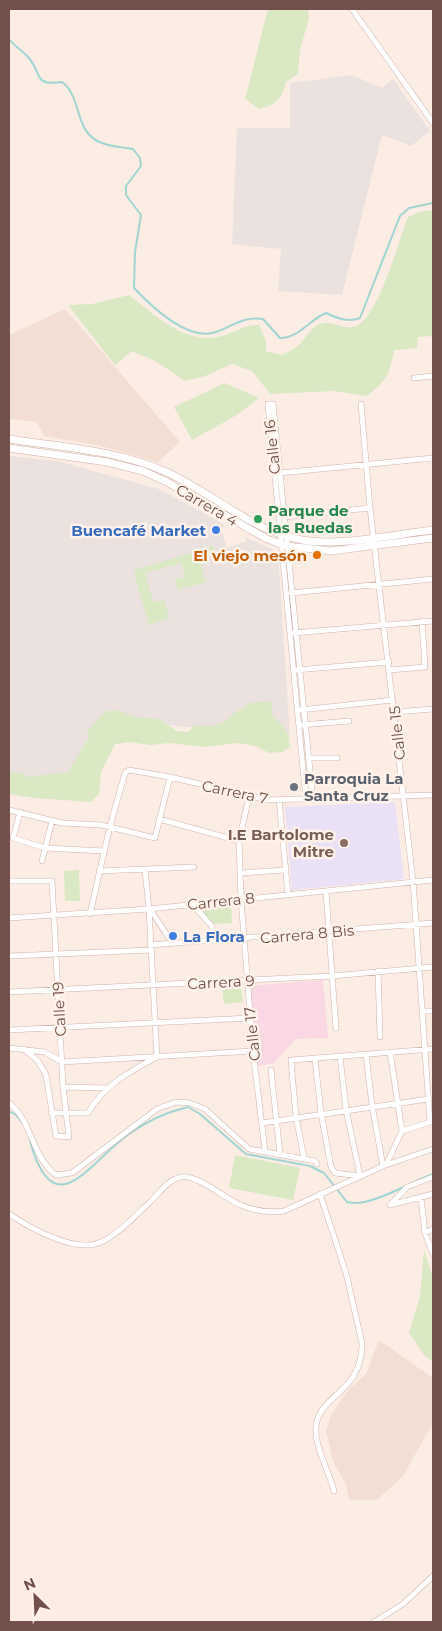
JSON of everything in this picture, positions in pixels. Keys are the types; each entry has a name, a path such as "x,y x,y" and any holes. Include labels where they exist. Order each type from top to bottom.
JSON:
{"main road":[{"name":"Carrera 4","path":"9,439 109,455 153,466 179,478 245,523 283,536 328,542 433,530"},
{"name":"Carrera 4","path":"9,448 107,462 143,471 245,523 284,546 320,551 433,538"}],"street":[{"path":"352,9 433,123"},
{"path":"414,378 433,376"},
{"name":"Calle 16","path":"283,536 284,517 273,404 268,404 300,710 306,800"},
{"name":"Calle 15","path":"361,404 370,508 376,546 413,881 432,1122"},
{"path":"280,473 433,458"},
{"path":"284,517 370,508"},
{"name":"Calle 16","path":"284,546 292,593 292,633"},
{"path":"292,593 433,579"},
{"path":"292,633 433,620"},
{"path":"390,670 426,667 422,622"},
{"path":"296,670 388,662"},
{"path":"300,710 393,700"},
{"path":"394,712 433,709"},
{"path":"301,725 349,721"},
{"name":"Calle 16","path":"301,725 308,758 313,800"},
{"path":"308,758 337,758"},
{"name":"Carrera 7","path":"110,826 125,773 129,770 170,777 249,797 279,800 433,795"},
{"path":"9,810 52,822 110,826 155,838 170,777"},
{"name":"Calle 17","path":"249,797 239,841 241,899 253,1051 266,1151"},
{"path":"279,800 288,894"},
{"path":"20,812 13,838 45,848 104,851"},
{"path":"160,819 239,841"},
{"path":"42,861 52,822"},
{"path":"90,914 110,826"},
{"path":"99,871 194,868"},
{"path":"145,870 150,909 150,948 157,1057"},
{"path":"241,873 285,870"},
{"name":"Carrera 8","path":"9,918 150,909 433,880"},
{"name":"Calle 19","path":"9,881 52,881 63,1087 68,1136 56,1136 51,1113"},
{"path":"326,892 336,1028"},
{"path":"192,904 210,925 217,941"},
{"path":"150,909 173,944"},
{"name":"Carrera 8 Bis","path":"9,956 150,948 173,944 433,923"},
{"name":"Carrera 9","path":"9,992 332,976 433,967"},
{"path":"378,971 380,1038"},
{"path":"422,1011 433,1011"},
{"path":"9,1030 250,1018"},
{"path":"9,1048 45,1052 62,1062 253,1051"},
{"path":"24,1049 38,1061 46,1075 51,1113 88,1114 95,1101 108,1088 136,1068 157,1057"},
{"path":"304,1158 296,1117 292,1060 433,1049"},
{"path":"385,1166 402,1132 390,1052"},
{"path":"366,1055 372,1105 385,1166"},
{"path":"340,1057 346,1109 360,1176"},
{"path":"315,1059 321,1113 331,1167 335,1173 344,1176 360,1176"},
{"path":"271,1070 280,1154"},
{"path":"63,1087 108,1088"},
{"path":"262,1123 372,1105 429,1099"},
{"path":"9,1103 24,1118 44,1166 56,1175 72,1173 157,1109 176,1102 190,1103 205,1109 249,1149 304,1158 315,1161 317,1164"},
{"path":"402,1132 432,1122"},
{"path":"9,1214 56,1238 73,1244 86,1245 101,1242 133,1218 169,1183 180,1177 190,1178 242,1206 268,1211 284,1211 339,1184 433,1149"},
{"path":"433,1177 403,1190 390,1205 408,1202 433,1194"},
{"path":"403,1190 408,1202"},
{"path":"320,1194 346,1273 362,1343 362,1354 352,1382 321,1412 316,1427 318,1445 334,1491"},
{"path":"421,1198 425,1233 433,1254"},
{"path":"425,1233 433,1229"},
{"path":"374,1622 403,1604 433,1576"}],"shaded area":[{"path":"352,75 382,88 393,79 430,131 411,146 382,135 342,295 278,291 281,249 232,244 237,128 290,128 290,83"},
{"path":"65,309 180,442 158,462 101,446 44,436 37,422 9,419 9,335"},
{"path":"9,456 57,461 159,489 224,524 223,529 218,532 222,532 227,548 247,541 245,537 278,552 290,737 108,719 65,785 9,782"},
{"name":"I.E Bartolome Mitre","path":"395,802 404,879 292,890 285,807"},
{"path":"323,980 328,1038 296,1039 274,1063 258,1066 249,986"},
{"path":"379,1340 433,1378 433,1423 403,1476 377,1500 349,1500 346,1484 333,1461 326,1431 331,1415 348,1390 366,1374"}],"green space":[{"path":"268,9 308,9 309,19 300,49 298,74 286,82 280,97 274,103 259,109 245,99"},
{"path":"433,210 433,336 418,337 417,348 394,350 386,377 367,396 334,391 270,394 252,371 232,364 205,376 185,381 157,362 132,351 115,365 68,305 92,304 129,295 172,327 196,337 222,336 245,327 259,325 266,341 266,351 282,355 299,345 318,325 328,323 353,327 366,318 374,306 388,276 408,217 419,212"},
{"path":"225,383 259,398 237,415 192,440 174,407"},
{"path":"213,546 215,554 199,558 206,582 178,590 175,580 185,577 181,563 145,573 153,602 164,600 169,618 149,625 134,573 135,570"},
{"path":"271,701 273,717 281,723 289,737 290,747 282,752 269,753 255,746 238,743 205,747 168,743 151,745 128,742 115,744 101,772 99,794 91,802 9,794 9,772 22,773 27,777 68,772 89,737 87,731 106,711 116,710 136,717 159,719 177,731 188,732 195,725 211,726 226,721 250,703"},
{"path":"79,870 80,901 65,901 64,871"},
{"path":"231,905 232,923 213,924 199,907"},
{"path":"241,985 243,1002 224,1004 222,987"},
{"path":"235,1155 300,1168 293,1200 229,1188"},
{"path":"424,1250 433,1277 433,1362 424,1355 409,1332 420,1297"}],"waterway":[{"path":"9,39 29,58 43,81 62,82 69,89 82,123 86,131 93,138 109,145 133,149 140,158 141,166 126,186 126,195 141,215 135,252 134,288 160,313 171,321 194,332 205,334 216,332 244,320 256,318 263,319 280,338 293,335 326,313 347,320 360,318 400,216 409,208 433,203"},
{"path":"30,1141 40,1167 50,1181 62,1185 74,1181 129,1134 143,1125 165,1114 188,1107 200,1114 246,1154 310,1166 324,1173 347,1202 366,1202 433,1174"},
{"path":"9,1111 16,1115 24,1125"}],"place":[{"name":"Parque de las Ruedas","path":"258,519"},
{"name":"Buencafé Market","path":"216,530"},
{"name":"El viejo mesón","path":"317,555"},
{"name":"Parroquia La Santa Cruz","path":"294,787"},
{"name":"I.E Bartolome Mitre","path":"344,843"},
{"name":"La Flora","path":"173,936"}]}
